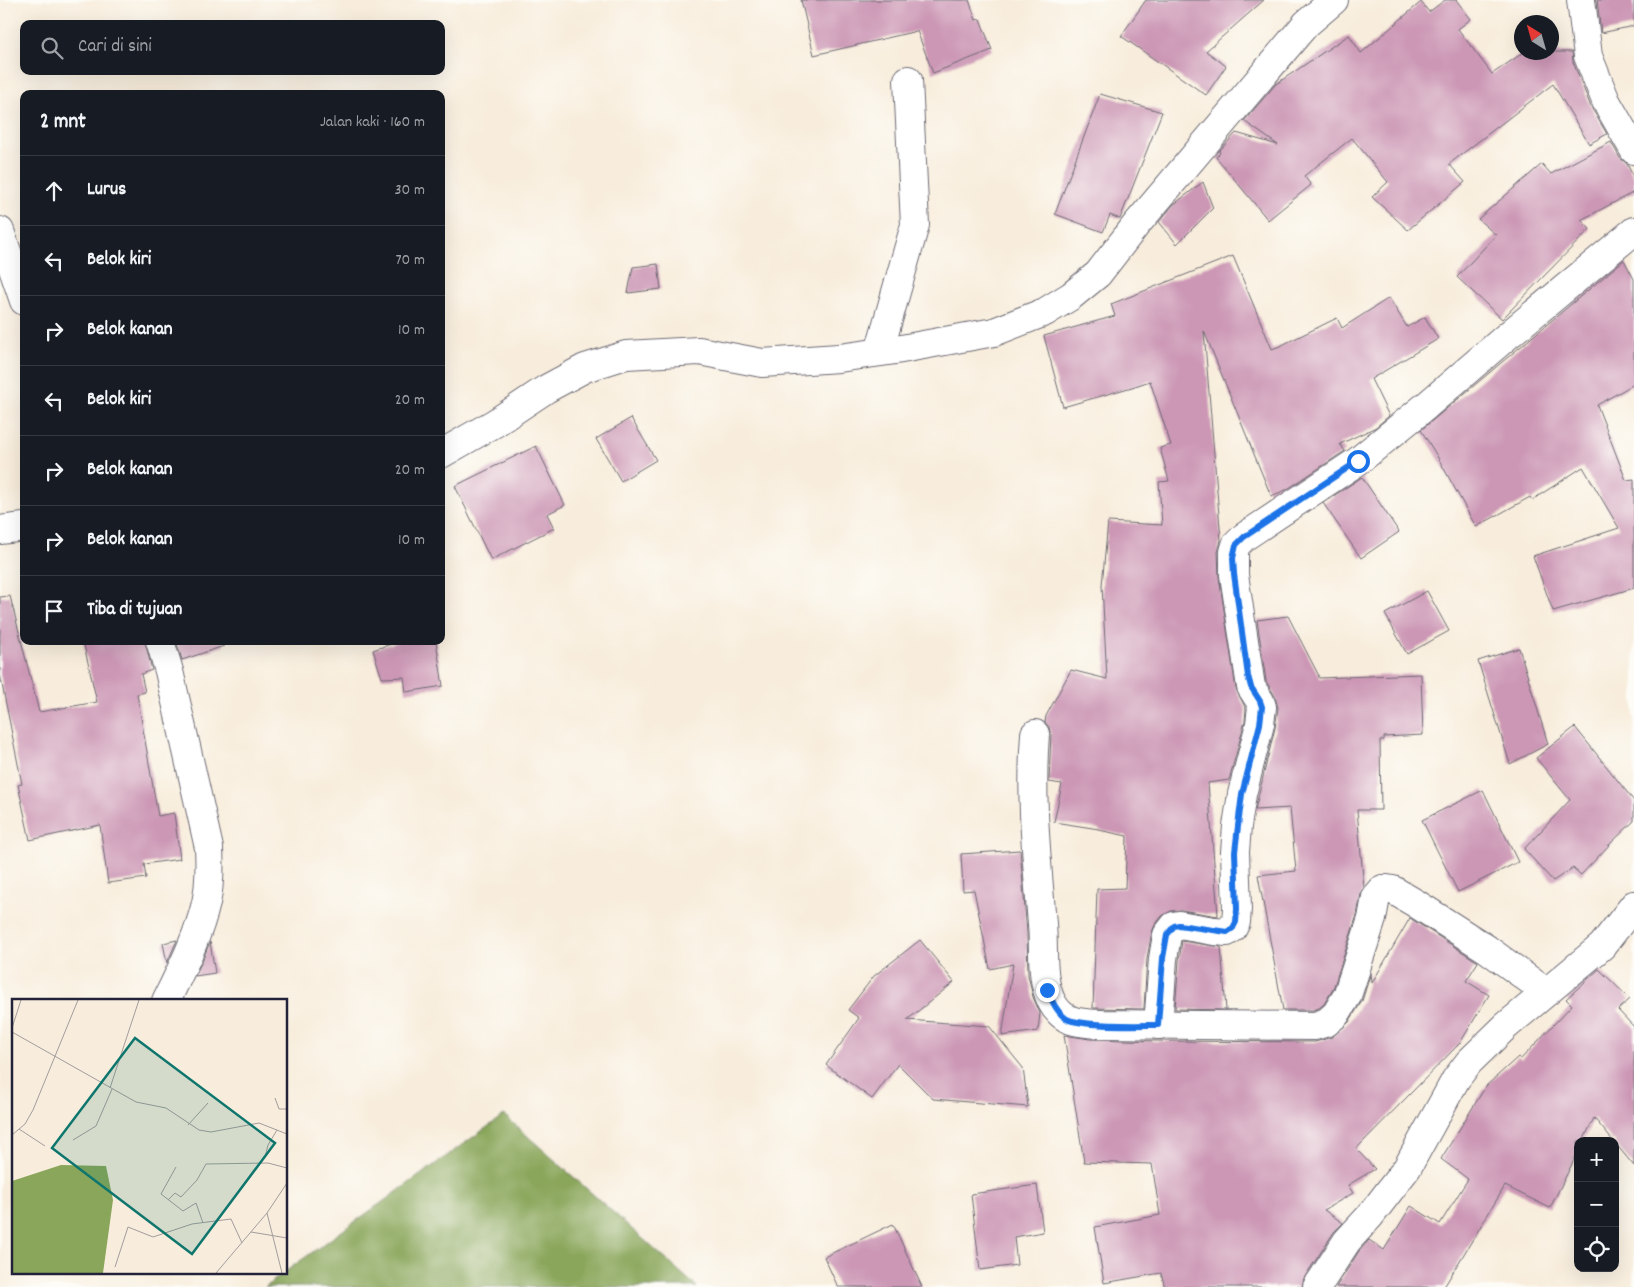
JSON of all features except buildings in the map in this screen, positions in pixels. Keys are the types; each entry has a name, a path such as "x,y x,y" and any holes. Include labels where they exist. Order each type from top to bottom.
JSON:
{"street":[{"path":"445,452 495,423 546,389 584,368 626,355 699,351 762,363 839,358 994,332 1045,312 1072,296 1098,274 1136,225 1306,24 1334,0"},
{"path":"1581,0 1588,56 1606,101 1634,150"},
{"path":"887,351 915,225 908,80"},
{"path":"0,231 20,289"},
{"path":"1158,1025 1163,958 1167,935 1170,929 1179,925 1227,932 1233,928 1236,922 1235,852 1238,826 1242,794 1260,724 1262,707 1251,687 1242,633 1234,574 1234,552 1236,545 1244,537 1358,461 1634,231"},
{"path":"0,530 20,527"},
{"path":"161,645 169,671 209,848 210,874 206,903 194,937 167,999"},
{"path":"1035,734 1032,797 1043,935 1044,978 1053,1004 1068,1019 1102,1024 1158,1025 1315,1026 1327,1022 1336,1014 1347,996 1372,919 1376,897 1383,889 1393,890 1415,903 1487,949 1546,992"},
{"path":"1317,1287 1347,1241 1376,1209 1407,1168 1452,1086 1469,1062 1506,1026 1602,946 1634,905"}],"green space":[{"path":"504,1115 697,1287 265,1287 283,1274 288,1274 288,1270"}],"route":[{"path":"1047,990 1053,1004 1068,1019 1102,1024 1158,1025 1163,958 1167,935 1170,929 1179,925 1227,932 1233,928 1236,922 1237,909 1235,852 1242,794 1260,724 1262,707 1253,692 1248,676 1234,574 1234,552 1236,545 1244,537 1358,461"}]}
